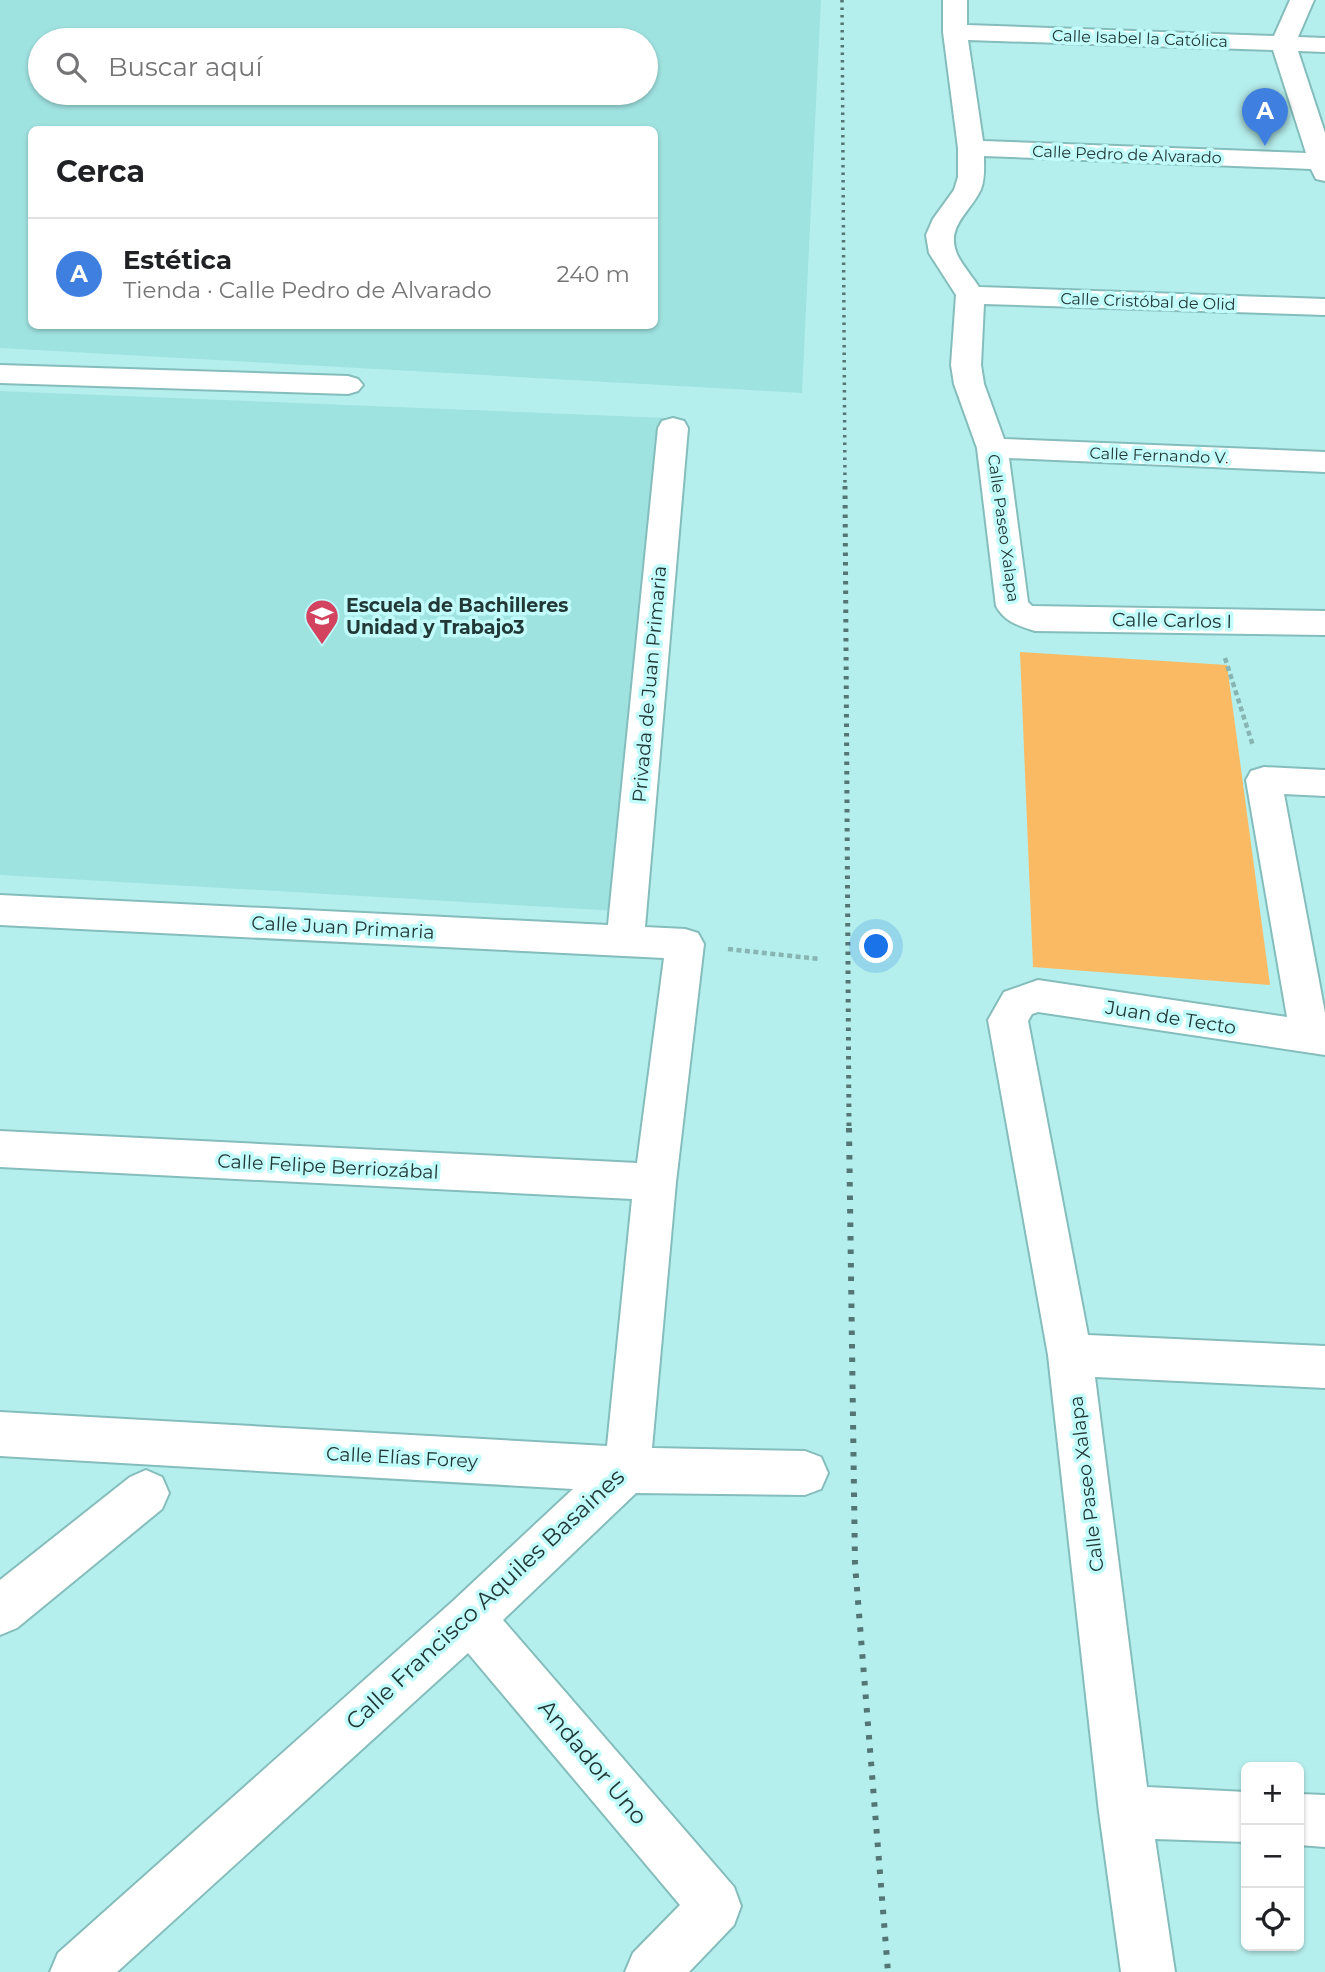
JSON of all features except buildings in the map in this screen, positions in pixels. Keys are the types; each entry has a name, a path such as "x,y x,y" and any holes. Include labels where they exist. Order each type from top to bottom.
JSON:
{"street":[{"path":"955,0 955,32 971,148 971,177 967,191 946,219 940,235 943,253 970,295"},
{"path":"1302,0 1283,43 1324,165"},
{"name":"Calle Isabel la Católica","path":"955,32 1325,44"},
{"name":"Calle Pedro de Alvarado","path":"971,148 1324,165"},
{"name":"Calle Cristóbal de Olid","path":"970,295 1325,307"},
{"name":"Calle Paseo Xalapa","path":"970,295 966,365 969,384 992,447 1012,606 1020,614"},
{"path":"0,374 348,385"},
{"name":"Privada de Juan Primaria","path":"625,940 673,428"},
{"name":"Calle Fernando V.","path":"992,447 1325,462"},
{"name":"Calle Carlos I","path":"1020,614 1035,619 1325,623"},
{"path":"1317,1038 1264,780 1325,783"},
{"name":"Calle Juan Primaria","path":"0,911 685,944"},
{"name":"Calle Francisco Aquiles Basaines","path":"77,1972 470,1618 627,1470 656,1182 685,944"},
{"name":"Juan de Tecto","path":"1018,1003 1038,996 1317,1038"},
{"name":"Calle Paseo Xalapa","path":"1018,1003 1008,1020 1070,1355 1125,1812 1148,1972"},
{"name":"Calle Felipe Berriozábal","path":"0,1149 656,1182"},
{"path":"1070,1355 1325,1367"},
{"name":"Calle Elías Forey","path":"0,1434 627,1470 805,1473"},
{"path":"0,1611 146,1493"},
{"name":"Andador Uno","path":"470,1618 715,1906 652,1972"},
{"path":"1125,1812 1241,1817"},
{"path":"1304,1819 1325,1821"}],"path":[{"path":"1213,621 1264,780"},
{"path":"685,944 819,959"}],"shaded area":[{"path":"0,0 821,0 802,393 0,348"},
{"name":"Escuela de Bachilleres Unidad y Trabajo3","path":"0,391 668,418 617,911 0,875"},
{"path":"1020,652 1227,665 1270,985 1033,967"}],"railway":[{"path":"842,0 845,488"},
{"path":"845,486 849,1129"},
{"path":"849,1128 855,1564 888,1972"}],"place":[{"name":"Estética","path":"1265,146"},
{"name":"Escuela de Bachilleres Unidad y Trabajo3","path":"322,646"}]}
